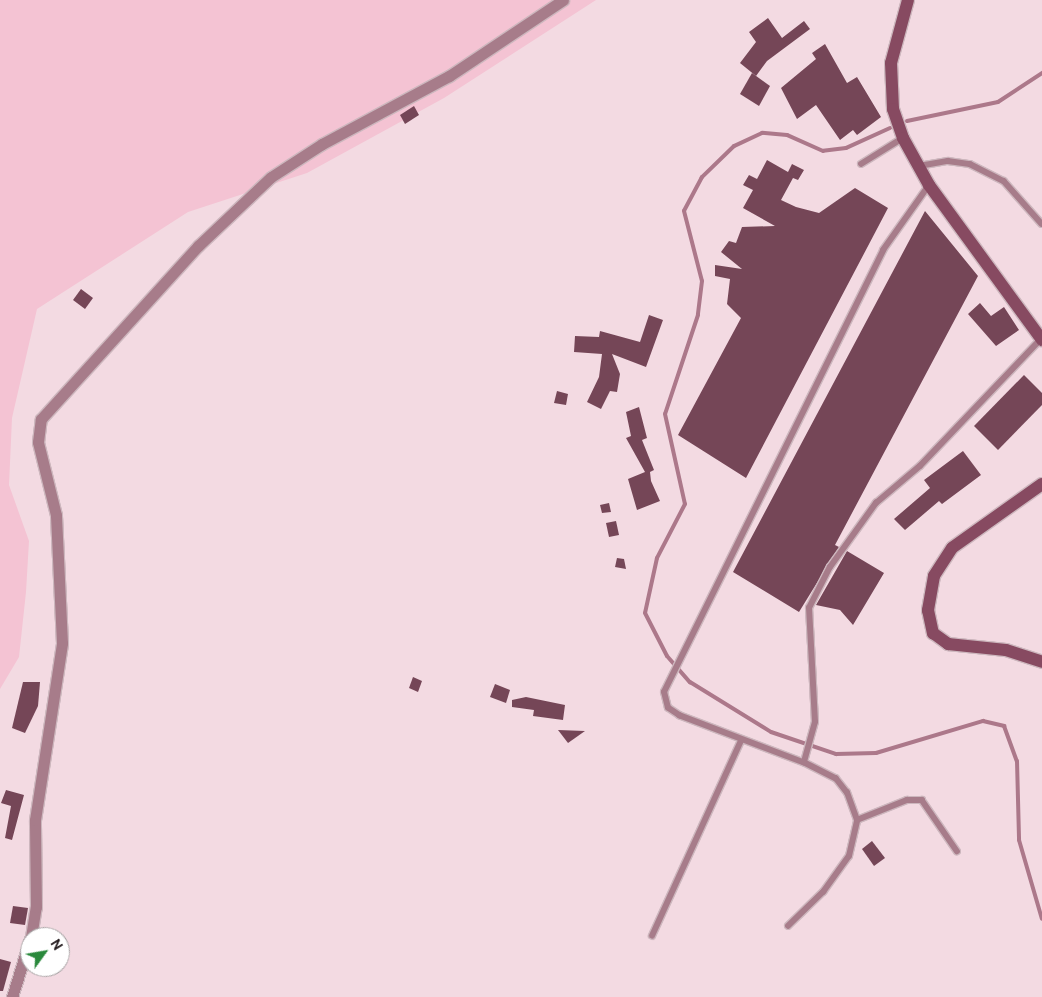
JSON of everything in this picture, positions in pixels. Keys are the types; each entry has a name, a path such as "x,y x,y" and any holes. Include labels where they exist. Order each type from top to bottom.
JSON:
{"main road":[{"path":"908,0 891,63 893,109 903,138 929,185 1042,340"},
{"path":"1042,484 952,548 934,576 928,610 933,633 948,644 1006,650 1042,662"}],"street":[{"path":"32,927 36,907 35,820 62,643 56,515 38,442 41,418 198,246 271,177 322,144 449,76 563,0"},
{"path":"12,997 20,971"}],"lane":[{"path":"861,164 903,138"},
{"path":"918,167 948,161 970,164 1004,180 1042,224"},
{"path":"788,926 823,892 849,856 857,820 850,798 836,779 804,762 741,741 668,708 664,698 672,672 883,250 929,185"},
{"path":"804,762 815,722 807,626 809,608 830,566 876,504 920,466 1042,340"},
{"path":"652,936 741,741"},
{"path":"857,820 900,802 922,800 957,851"}],"shaded area":[{"path":"0,0 596,0 444,98 307,173 188,212 37,309 12,418 9,485 29,541 26,592 19,657 0,689"}],"building":[{"path":"768,18 782,38 804,21 810,29 767,61 756,76 740,63 756,42 749,32"},
{"path":"825,44 847,83 857,77 881,117 857,135 853,130 840,140 816,105 797,119 781,88 816,59 812,53"},
{"path":"752,73 770,86 759,106 740,94"},
{"path":"414,106 419,115 405,124 400,115"},
{"path":"767,160 788,172 792,164 804,170 798,180 793,178 781,200 796,207 819,213 855,188 888,208 746,478 678,435 741,318 727,304 730,279 715,276 715,265 742,269 721,252 729,241 736,243 742,227 775,226 743,208 753,190 743,185 749,175 757,179"},
{"path":"925,211 978,276 835,545 839,547 799,612 733,572"},
{"path":"81,289 93,298 85,309 73,300"},
{"path":"980,303 991,316 1004,307 1019,330 996,346 968,314"},
{"path":"649,315 663,320 646,367 612,354 620,374 617,392 610,391 601,409 587,402 599,377 602,354 574,352 575,336 599,337 600,331 640,342"},
{"path":"1024,375 1042,393 1042,405 998,450 974,426"},
{"path":"557,391 568,394 566,405 554,403"},
{"path":"639,407 647,438 642,440 654,470 650,472 651,481 660,501 637,510 628,479 645,472 626,438 631,436 626,412"},
{"path":"963,451 981,475 942,504 939,501 905,530 894,519 930,488 924,480"},
{"path":"609,503 611,512 602,513 600,505"},
{"path":"616,521 619,535 609,537 606,523"},
{"path":"847,551 884,573 853,625 840,610 816,605"},
{"path":"617,558 624,559 626,569 615,567"},
{"path":"413,677 422,681 418,692 409,688"},
{"path":"23,682 40,682 38,706 25,733 12,728"},
{"path":"495,684 510,690 506,703 490,697"},
{"path":"526,697 565,705 563,720 533,716 534,710 512,707 512,700"},
{"path":"558,730 585,731 568,743"},
{"path":"6,790 24,795 12,840 5,838 11,806 1,803"},
{"path":"872,841 885,858 874,866 862,849"},
{"path":"13,906 28,908 25,925 10,923"},
{"path":"0,959 11,962 3,991 0,991"}],"waterway":[{"path":"907,121 998,102 1042,73"},
{"path":"890,128 846,148 823,151 787,135 762,133 734,146 702,177 684,211 702,281 698,315 665,414 685,504 657,558 645,613 667,656 690,682 771,732 836,754 876,753 983,721 1004,726 1017,761 1019,840 1042,919"}]}
